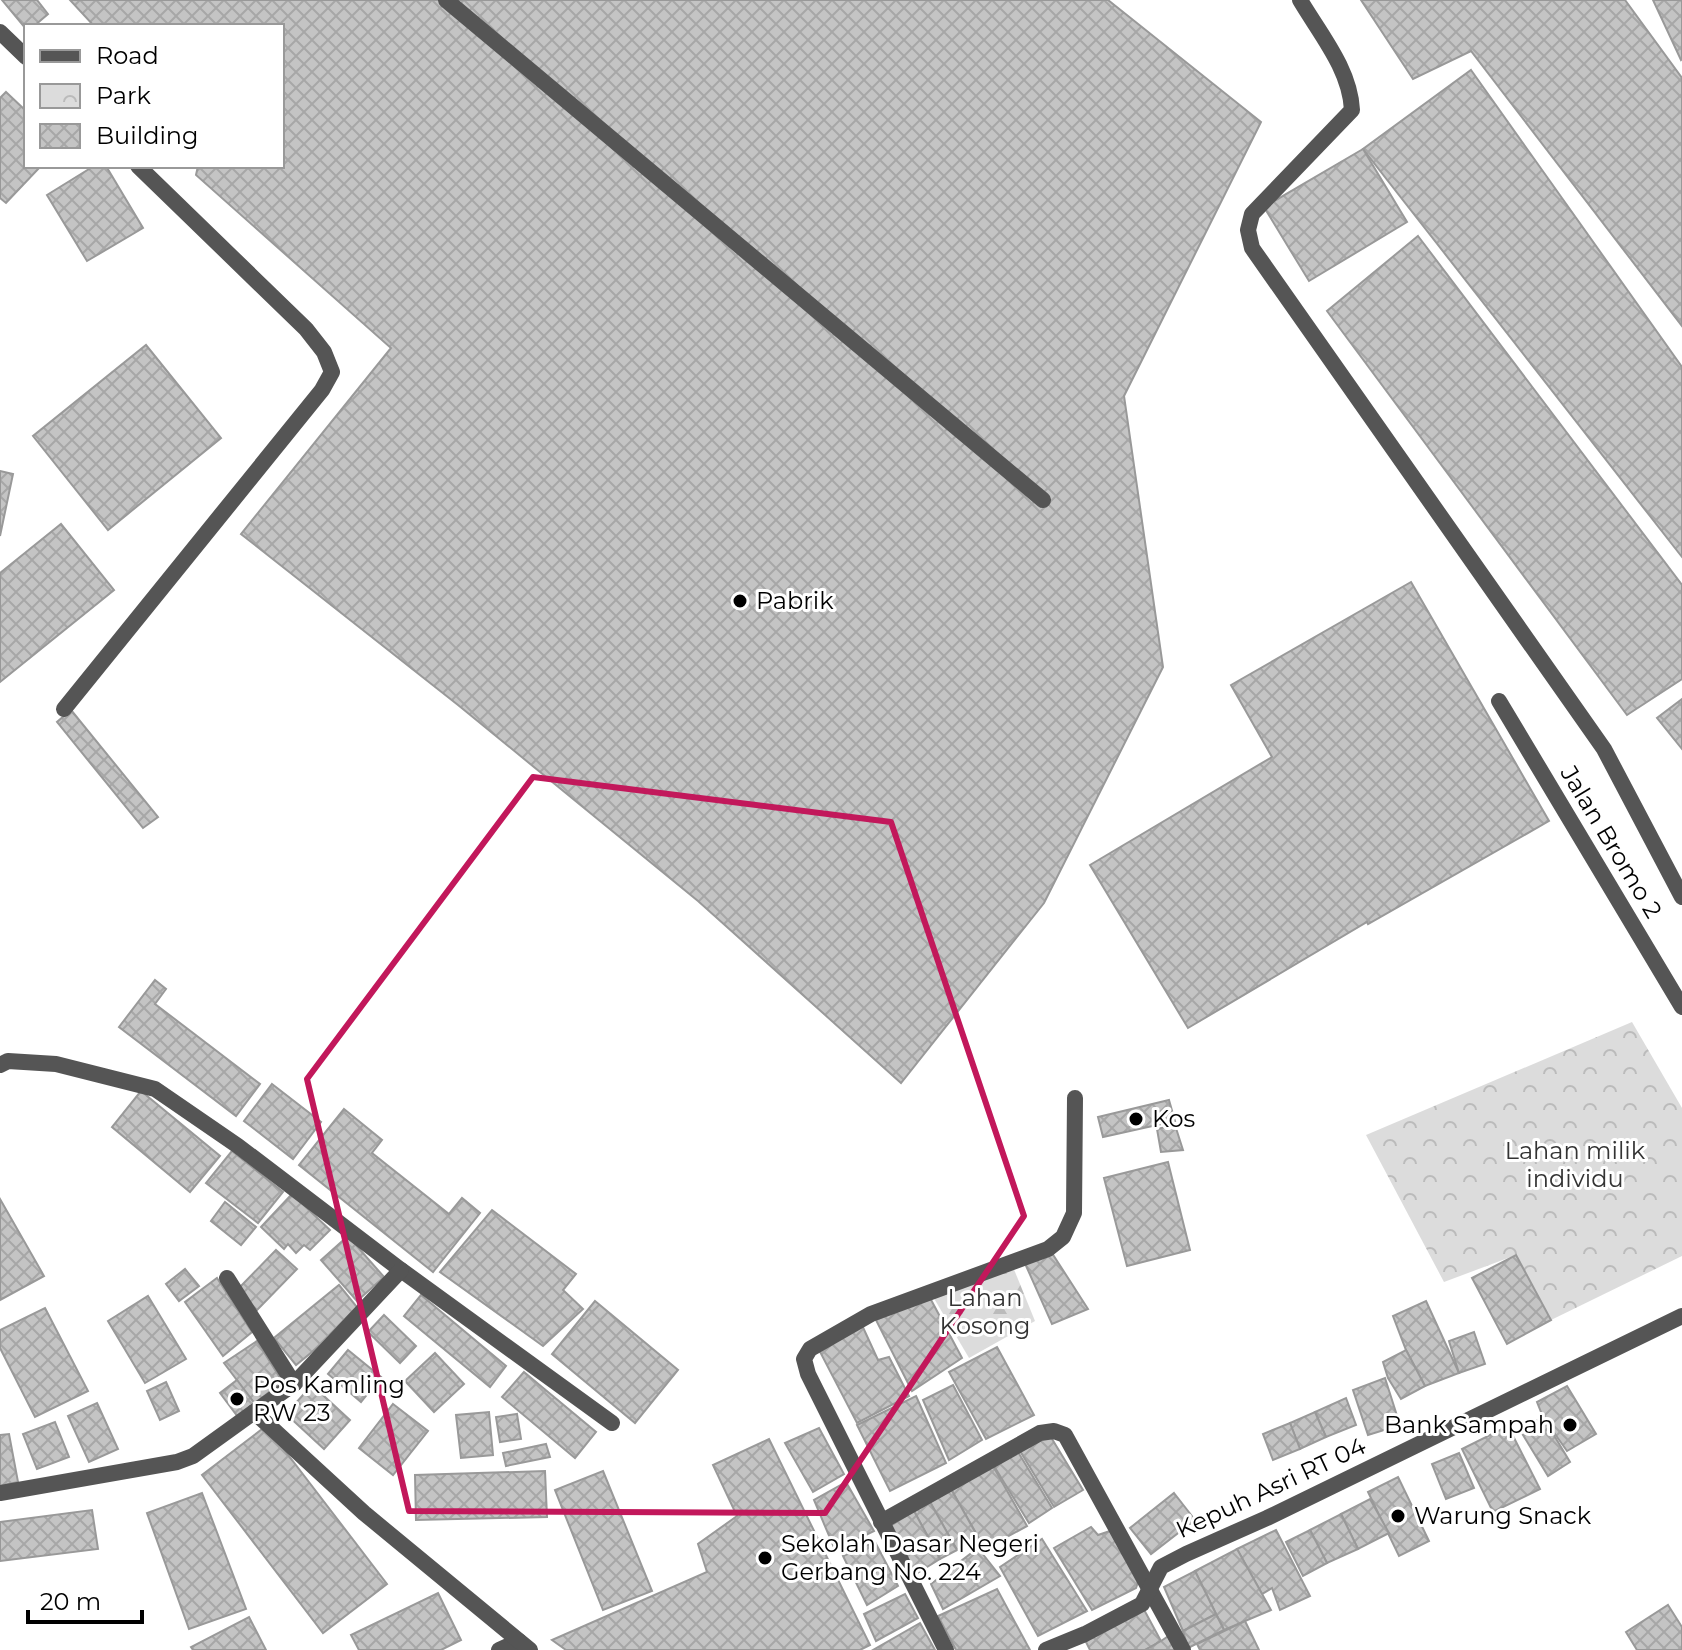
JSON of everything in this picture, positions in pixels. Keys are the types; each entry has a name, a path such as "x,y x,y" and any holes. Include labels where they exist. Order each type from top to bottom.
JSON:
{"street":[{"path":"446,0 1043,500"},
{"path":"1300,0 1345,75 1351,90 1352,110 1252,214 1248,230 1252,248 1604,749 1682,897"},
{"path":"0,32 24,55"},
{"path":"64,709 322,390 332,372 324,352 306,329 140,168"},
{"name":"Jalan Bromo 2","path":"1499,701 1682,1007"},
{"path":"0,1065 8,1061 56,1064 155,1089 238,1146 401,1270 612,1423"},
{"path":"946,1650 808,1374 804,1359 810,1349 871,1314 1048,1249 1063,1237 1074,1213 1075,1098"},
{"path":"0,1493 177,1462 193,1456 294,1384 401,1270"},
{"path":"227,1278 294,1384"},
{"name":"Kepuh Asri RT 04","path":"1046,1650 1085,1634 1142,1604 1161,1567 1682,1316"},
{"path":"254,1412 364,1513 525,1646"},
{"path":"881,1522 1040,1433 1054,1431 1065,1435 1183,1650"},
{"path":"499,1650 525,1646"}],"highlighted area":[{"path":"533,777 891,822 1024,1216 825,1513 409,1511 307,1079"}],"green space":[{"name":"Lahan milik individu","path":"1632,1022 1682,1108 1682,1256 1551,1320 1516,1255 1444,1282 1366,1135"},
{"name":"Lahan Kosong","path":"1013,1267 1035,1321 969,1358 932,1295"}],"building":[{"path":"2,0 37,0 48,14 36,24 24,24 24,27"},
{"name":"Pabrik","path":"70,0 1108,0 1261,122 1124,396 1163,667 1044,903 901,1083 698,901 458,705 241,534 391,348 196,175 198,168 284,168 284,24 92,24"},
{"path":"1361,0 1625,0 1682,78 1682,326 1471,51 1413,79"},
{"path":"1653,0 1682,0 1681,60"},
{"path":"1471,70 1682,367 1682,557 1363,149"},
{"path":"6,92 24,109 24,168 39,168 6,203 0,198 0,98"},
{"path":"1363,149 1407,222 1309,281 1264,207"},
{"path":"91,168 107,168 143,228 87,261 47,195"},
{"path":"1418,236 1682,585 1682,679 1627,715 1327,311"},
{"path":"146,345 221,438 108,530 33,436"},
{"path":"0,471 13,474 0,536"},
{"path":"61,524 114,590 0,682 0,573"},
{"path":"1411,582 1549,821 1367,922 1188,1028 1090,865 1272,757 1231,685"},
{"path":"1682,699 1682,749 1657,718"},
{"path":"71,710 158,817 143,828 57,722"},
{"path":"155,980 166,989 155,1004 260,1084 236,1116 119,1027"},
{"path":"272,1084 321,1122 293,1159 244,1121"},
{"path":"141,1091 220,1156 190,1192 112,1127"},
{"name":"Kos","path":"1169,1100 1175,1121 1103,1137 1098,1117"},
{"path":"344,1109 382,1140 372,1153 449,1214 462,1198 480,1213 433,1272 299,1165"},
{"name":"Kos","path":"1175,1125 1183,1150 1161,1152 1157,1129"},
{"path":"232,1151 283,1192 258,1223 206,1183"},
{"path":"1168,1162 1190,1250 1127,1266 1104,1178"},
{"path":"292,1194 330,1230 310,1250 304,1245 296,1253 288,1244 284,1249 261,1227"},
{"path":"0,1199 44,1276 0,1300"},
{"path":"225,1202 256,1227 241,1245 211,1221"},
{"path":"492,1210 576,1274 563,1290 583,1309 543,1346 440,1272"},
{"path":"348,1236 384,1277 357,1301 321,1260"},
{"path":"276,1250 297,1269 257,1310 237,1290"},
{"path":"1050,1250 1088,1309 1052,1324 1023,1259"},
{"path":"1516,1255 1551,1320 1507,1344 1472,1278"},
{"path":"185,1269 199,1286 179,1301 166,1284"},
{"path":"217,1278 252,1332 223,1356 185,1302"},
{"path":"339,1285 361,1312 296,1365 274,1338"},
{"path":"421,1295 506,1366 490,1387 404,1316"},
{"path":"148,1296 186,1359 145,1383 108,1321"},
{"path":"929,1296 962,1358 912,1391 876,1320"},
{"path":"595,1301 678,1370 635,1423 552,1354"},
{"path":"1426,1301 1459,1373 1425,1386 1393,1316"},
{"path":"45,1308 88,1391 35,1417 0,1348 0,1330"},
{"path":"384,1315 416,1346 400,1363 368,1332"},
{"path":"861,1323 878,1360 889,1357 909,1396 857,1423 817,1346"},
{"path":"1474,1332 1485,1364 1459,1373 1449,1341"},
{"path":"257,1341 282,1381 255,1404 224,1363"},
{"path":"997,1347 1034,1415 986,1439 949,1372"},
{"path":"348,1350 381,1377 361,1402 328,1374"},
{"path":"1406,1350 1425,1386 1401,1399 1388,1378 1383,1362"},
{"path":"435,1353 464,1384 434,1412 405,1381"},
{"path":"524,1372 596,1432 575,1458 502,1397"},
{"path":"1385,1378 1400,1425 1368,1435 1353,1390"},
{"name":"Pos Kamling RW 23","path":"237,1380 255,1404 238,1417 220,1393"},
{"path":"166,1382 179,1411 160,1420 147,1391"},
{"path":"312,1385 350,1420 324,1449 286,1414"},
{"path":"953,1385 982,1440 949,1460 923,1400"},
{"name":"Bank Sampah","path":"1567,1386 1596,1434 1567,1451 1543,1417 1537,1402"},
{"path":"916,1396 946,1463 890,1491 857,1425"},
{"path":"1346,1398 1356,1425 1326,1437 1315,1412"},
{"path":"97,1403 118,1449 89,1462 68,1416"},
{"path":"393,1404 428,1431 393,1475 359,1448"},
{"path":"489,1412 493,1455 461,1458 456,1415"},
{"path":"1315,1412 1326,1437 1300,1449 1290,1423"},
{"path":"517,1414 521,1439 500,1442 496,1417"},
{"path":"1543,1417 1570,1462 1548,1476 1520,1430"},
{"path":"55,1422 69,1457 37,1469 23,1434"},
{"path":"1290,1423 1300,1449 1273,1460 1263,1434"},
{"path":"266,1426 387,1584 323,1633 202,1475"},
{"path":"1508,1426 1540,1489 1493,1512 1462,1449"},
{"path":"819,1428 844,1474 813,1492 785,1443"},
{"path":"9,1434 18,1482 0,1486 0,1435"},
{"path":"1049,1434 1083,1490 1054,1507 1020,1451"},
{"name":"Sekolah Dasar Negeri Gerbang No. 224","path":"769,1439 870,1645 860,1650 566,1650 552,1640 707,1572 698,1544 737,1516 713,1465"},
{"path":"546,1444 550,1457 506,1466 503,1453"},
{"path":"1018,1452 1052,1508 1029,1523 994,1466"},
{"path":"1459,1453 1474,1488 1446,1499 1432,1464"},
{"path":"993,1466 1027,1526 985,1549 951,1489"},
{"path":"545,1471 547,1517 416,1520 415,1475"},
{"path":"603,1471 652,1591 603,1610 555,1490"},
{"name":"Warung Snack","path":"1398,1477 1429,1541 1399,1556 1368,1492"},
{"path":"846,1482 874,1531 835,1550 814,1500"},
{"path":"951,1489 979,1539 957,1550 930,1502"},
{"path":"202,1493 246,1609 189,1629 147,1513"},
{"path":"1174,1493 1195,1520 1151,1554 1130,1528"},
{"path":"1370,1499 1389,1533 1358,1549 1341,1514"},
{"path":"930,1502 957,1550 940,1559 914,1511"},
{"path":"92,1510 98,1549 0,1561 0,1522"},
{"path":"914,1511 940,1559 914,1575 887,1528"},
{"path":"1341,1514 1358,1549 1327,1563 1310,1530"},
{"path":"1091,1527 1098,1535 1110,1531 1139,1579 1136,1588 1092,1610 1054,1548"},
{"path":"1276,1530 1310,1596 1280,1610 1272,1588 1262,1594 1237,1549"},
{"path":"1310,1530 1327,1563 1303,1576 1286,1542"},
{"path":"1042,1539 1087,1611 1038,1636 1000,1567"},
{"path":"875,1542 898,1586 867,1605 843,1556"},
{"path":"978,1548 1000,1576 943,1609 931,1584"},
{"path":"1237,1549 1271,1610 1224,1630 1195,1571"},
{"path":"1195,1571 1216,1614 1183,1631 1164,1587"},
{"path":"997,1589 1030,1650 956,1650 938,1616"},
{"path":"438,1593 461,1640 441,1650 359,1650 351,1635"},
{"path":"905,1594 918,1618 876,1641 864,1614"},
{"path":"1668,1605 1682,1627 1682,1650 1637,1650 1626,1632"},
{"path":"1142,1606 1161,1641 1145,1650 1090,1650 1084,1638"},
{"path":"1216,1614 1224,1630 1188,1648 1183,1631"},
{"path":"249,1617 266,1650 193,1650 191,1647"},
{"path":"1245,1621 1259,1650 1200,1650 1197,1644"},
{"path":"920,1623 935,1650 873,1650"},
{"path":"1173,1633 1181,1650 1145,1650 1161,1641"}],"place":[{"name":"Pabrik","path":"740,601"},
{"name":"Kos","path":"1136,1119"},
{"name":"Pos Kamling RW 23","path":"237,1399"},
{"name":"Bank Sampah","path":"1570,1425"},
{"name":"Warung Snack","path":"1398,1516"},
{"name":"Sekolah Dasar Negeri Gerbang No. 224","path":"765,1558"}]}
